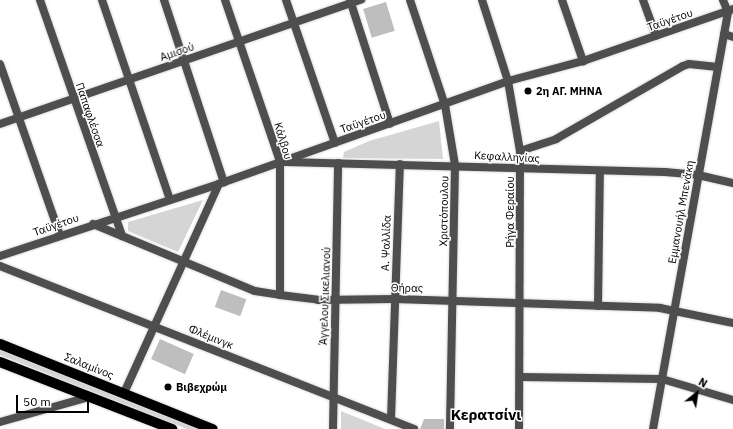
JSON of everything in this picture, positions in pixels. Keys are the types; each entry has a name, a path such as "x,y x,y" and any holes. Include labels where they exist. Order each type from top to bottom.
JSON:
{"main road":[{"name":"Σαλαμίνος","path":"0,344 213,429"},
{"path":"0,362 172,429"}],"street":[{"name":"Παπαφλέσσα","path":"40,0 72,99 122,236"},
{"path":"102,0 170,200"},
{"path":"124,393 183,260 222,183 185,61 164,0"},
{"name":"Κάλβου","path":"225,0 280,162 280,295"},
{"path":"286,0 335,143"},
{"name":"Αμισού","path":"0,124 185,61 351,2 361,0"},
{"name":"Χριστόπουλου","path":"410,0 445,105 455,165 450,429"},
{"name":"Ρήγα Φεραίου","path":"482,0 508,82 520,151 522,302 519,429"},
{"path":"562,0 583,61"},
{"path":"643,0 656,36"},
{"path":"723,0 730,11"},
{"path":"351,2 390,124"},
{"name":"Ταϋγέτου","path":"0,254 222,183 508,82 583,61 730,11"},
{"name":"Εμμανουήλ Μπενάκη","path":"653,429 698,175 724,34 730,11"},
{"path":"724,34 733,37"},
{"path":"0,64 60,235"},
{"path":"520,151 556,139 683,66 718,67"},
{"name":"Κεφαλληνίας","path":"280,162 455,165 521,170 600,171 698,175 733,183"},
{"name":"Άγγελου Σικελιανού","path":"333,429 332,397 337,299 338,163"},
{"name":"Α. Ψαλλίδα","path":"391,419 400,164"},
{"path":"598,306 600,171"},
{"name":"Θήρας","path":"93,224 255,291 280,295 318,300 453,300 674,309 733,323"},
{"name":"Φλέμινγκ","path":"0,266 414,429"},
{"path":"520,377 662,379 733,400"},
{"path":"0,422 89,397"}],"shaded area":[{"path":"439,121 443,159 343,158 344,152 369,141"},
{"path":"203,200 178,252 128,231 128,222"},
{"path":"0,349 200,429 187,429 0,355"},
{"path":"341,411 385,429 341,429"}],"building":[{"path":"386,2 395,31 372,38 363,9"},
{"path":"221,290 246,299 240,316 215,307"},
{"path":"160,339 194,354 185,374 151,359"},
{"path":"424,419 444,419 444,429 420,429"}],"place":[{"name":"2η ΑΓ. ΜΗΝΑ","path":"528,91"},
{"name":"Βιβεχρώμ","path":"168,387"}],"district":[{"name":"Κερατσίνι","path":"486,415"}]}
